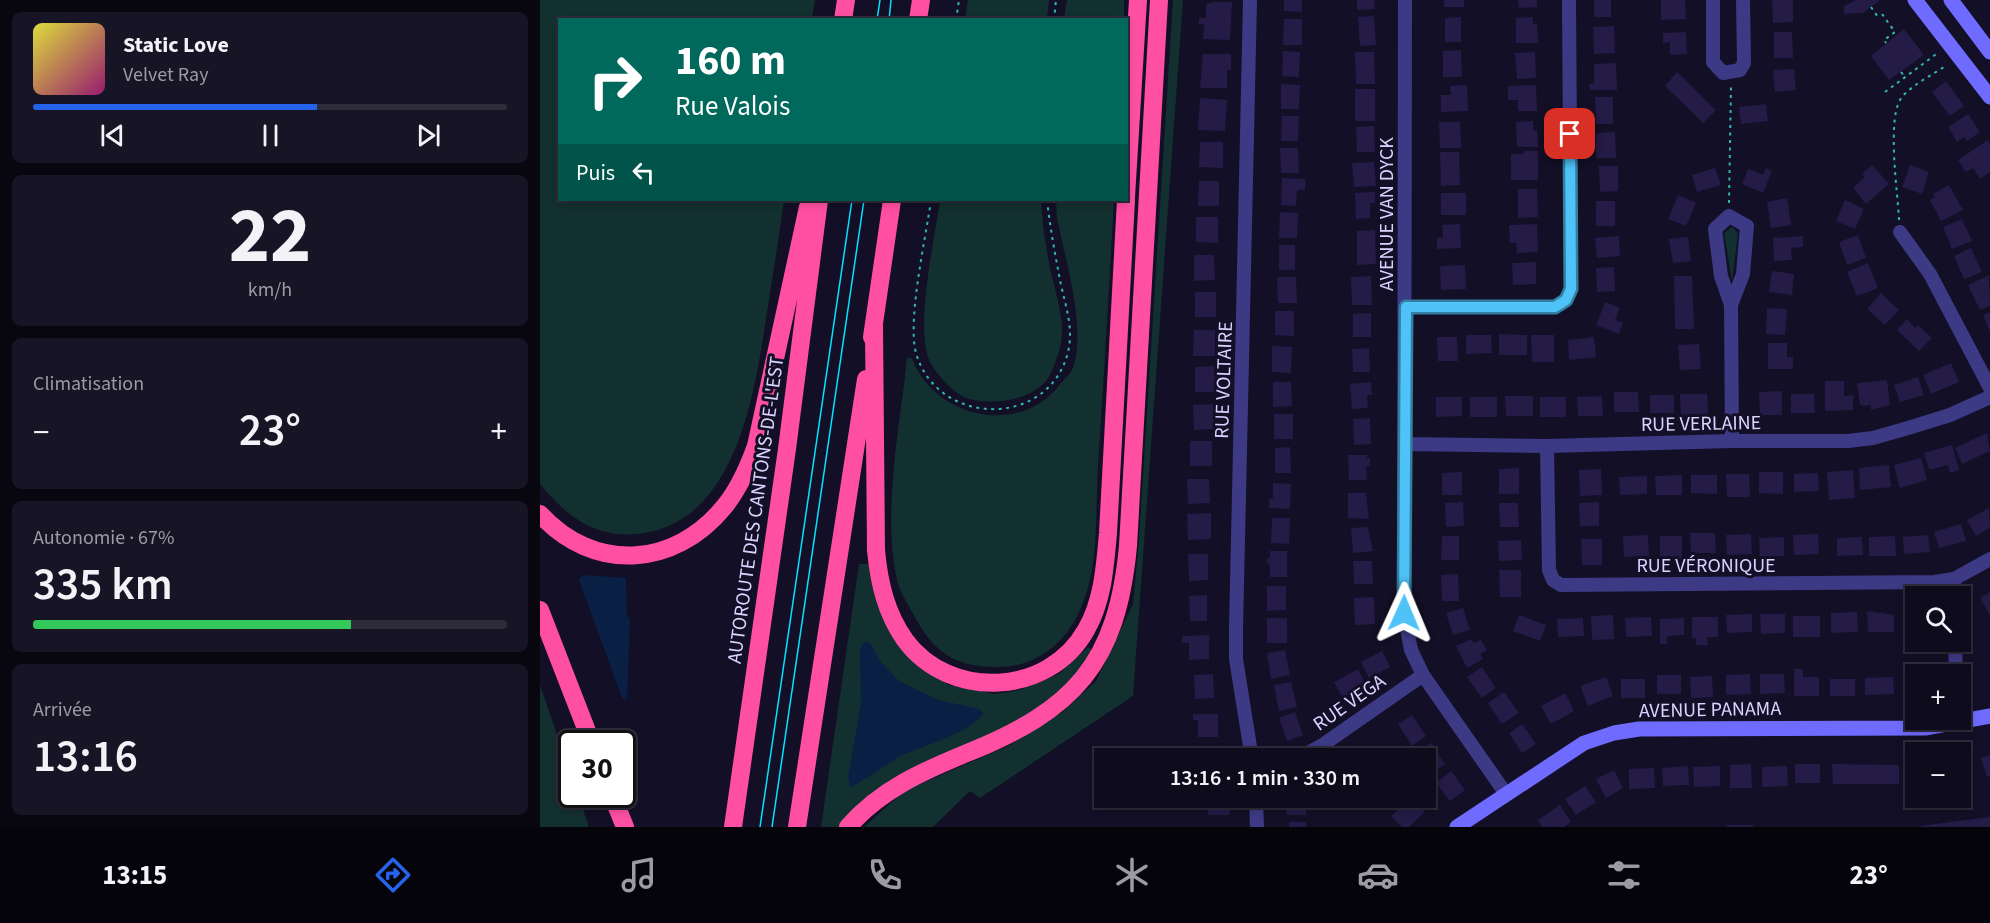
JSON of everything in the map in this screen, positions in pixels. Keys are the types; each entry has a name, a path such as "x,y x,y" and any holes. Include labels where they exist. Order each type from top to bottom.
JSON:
{"highway":[{"path":"843,18 846,0"},
{"path":"918,18 921,0"},
{"path":"1128,165 1138,0"},
{"path":"848,827 870,805 905,781 990,744 1045,715 1083,680 1111,633 1122,592 1128,546 1159,0"},
{"path":"540,514 563,535 584,547 607,554 629,556 661,552 680,544 699,532 723,508 743,477 756,446 810,201"},
{"name":"AUTOROUTE DES CANTONS-DE-L'EST","path":"733,827 789,437 819,201"},
{"path":"797,827 892,201"},
{"path":"874,326 876,550 881,585 892,618 913,650 936,668 952,676 977,683 994,684 1021,680 1037,674 1062,659 1081,639 1095,611 1104,576 1126,201"},
{"path":"540,610 587,730"},
{"path":"617,808 625,827"}],"street":[{"name":"RUE VOLTAIRE","path":"1250,0 1236,659 1250,748"},
{"name":"AVENUE VAN DYCK","path":"1405,0 1404,613 1411,650 1423,675 1506,794"},
{"path":"1406,307 1555,307 1566,300 1571,289 1569,0"},
{"path":"1713,0 1713,62 1723,73 1731,74 1740,70 1744,63 1743,0"},
{"path":"1916,0 1990,96"},
{"path":"1951,0 1990,52"},
{"path":"1731,305 1743,274 1747,226 1729,216 1720,221 1715,229 1721,276 1731,305 1732,441"},
{"path":"1900,232 1930,273 1990,388"},
{"name":"RUE VERLAINE","path":"1406,444 1547,446 1732,441 1848,441 1873,438 1950,415 1990,397"},
{"name":"RUE VÉRONIQUE","path":"1547,446 1550,570 1553,580 1561,585 1909,584 1954,579 1990,560"},
{"path":"1954,579 1954,586"},
{"name":"RUE VEGA","path":"1317,748 1423,675"},
{"name":"AVENUE PANAMA","path":"1971,720 1990,716"},
{"name":"AVENUE PANAMA","path":"1457,827 1584,743 1614,733 1640,729 1905,728"},
{"path":"1256,808 1257,827"}],"path":[{"path":"956,18 959,0"},
{"path":"1054,18 1056,0"},
{"path":"1871,7 1878,17"},
{"path":"1882,14 1895,32 1884,40 1886,43"},
{"path":"1885,92 1943,49"},
{"path":"1900,232 1894,126 1896,109 1902,97 1952,62"},
{"path":"1901,72 1905,77"},
{"path":"1729,216 1731,74"},
{"path":"931,201 915,311 913,336 915,351 925,373 942,392 965,406 988,410 1020,406 1041,394 1056,377 1068,353 1070,325 1053,248 1047,201"}],"green space":[{"path":"540,0 815,0 812,18 558,18 558,201 784,201 756,379 747,415 735,450 719,481 697,507 670,525 636,534 607,532 594,528 570,514 540,484"},
{"path":"968,0 1049,0 1047,18 965,18"},
{"path":"1067,0 1124,0 1124,18 1064,18"},
{"path":"1173,0 1183,0 1133,696 980,798 970,791 933,827 864,827 904,791 1008,746 1061,713 1096,681 1133,604"},
{"path":"940,201 1041,201 1048,255 1061,316 1062,337 1052,370 1039,388 1010,400 988,402 964,397 946,384 930,362 926,347 924,327 930,259"},
{"path":"1056,201 1114,201 1094,558 1080,610 1059,642 1039,657 1027,662 1014,666 985,667 958,661 937,647 920,626 898,584 893,557 892,501 907,358 912,358 923,378 938,394 956,406 977,413 998,415 1020,412 1040,403 1057,388 1072,370 1078,336 1074,295 1057,218"},
{"path":"1732,227 1738,233 1732,281 1724,233"},
{"path":"859,564 869,564 928,673 949,685 995,694 1020,690 1059,674 1088,647 1095,651 1061,692 1015,723 896,776 838,827 821,827"},
{"path":"540,685 558,738 558,808 582,808 589,827 540,827"}],"water":[{"path":"583,575 626,578 627,616 630,619 627,700 622,698 579,580"},
{"path":"865,641 870,643 881,662 899,681 938,700 980,709 983,713 958,733 901,756 850,787 848,776 861,704 860,649"}],"building":[{"path":"1284,0 1302,0 1302,12 1284,11"},
{"path":"1357,0 1374,0 1375,9 1357,10"},
{"path":"1444,0 1464,0 1464,7 1444,7"},
{"path":"1518,0 1537,0 1537,7 1519,8"},
{"path":"1594,0 1611,0 1611,17 1594,17"},
{"path":"1661,0 1685,0 1686,19 1661,20"},
{"path":"1772,0 1793,0 1793,22 1773,23"},
{"path":"1856,0 1880,0 1863,13 1844,14 1844,6"},
{"path":"1232,2 1230,40 1203,39 1204,24 1199,24 1199,18 1206,18 1206,4"},
{"path":"1374,16 1376,45 1360,46 1358,17"},
{"path":"1461,17 1461,42 1445,42 1445,18"},
{"path":"1533,17 1533,24 1537,24 1538,43 1516,43 1516,18"},
{"path":"1284,19 1302,19 1302,45 1283,45"},
{"path":"1614,26 1615,53 1594,54 1593,27"},
{"path":"1904,29 1924,55 1889,80 1871,56"},
{"path":"1686,32 1687,54 1670,55 1670,42 1663,43 1663,33"},
{"path":"1774,32 1792,32 1793,58 1774,58"},
{"path":"1461,50 1462,77 1443,77 1443,51"},
{"path":"1283,51 1300,52 1299,77 1282,76"},
{"path":"1355,52 1374,52 1375,84 1356,84"},
{"path":"1535,52 1536,78 1517,79 1515,53"},
{"path":"1203,54 1231,54 1231,70 1227,70 1227,88 1200,88"},
{"path":"1616,63 1617,90 1590,90 1589,84 1594,83 1594,64"},
{"path":"1794,69 1796,90 1775,92 1773,70"},
{"path":"1677,72 1716,110 1703,123 1665,86"},
{"path":"1946,81 1964,106 1950,116 1932,92"},
{"path":"1281,84 1300,85 1299,109 1281,109"},
{"path":"1467,85 1468,111 1441,112 1441,95 1451,95 1450,86"},
{"path":"1536,85 1537,111 1518,111 1518,100 1508,100 1508,86"},
{"path":"1355,89 1375,89 1375,121 1355,121"},
{"path":"1595,97 1613,97 1613,124 1596,124"},
{"path":"1200,98 1227,100 1225,131 1198,130"},
{"path":"1766,104 1768,121 1741,124 1739,107"},
{"path":"1968,114 1980,132 1967,141 1964,137 1957,142 1948,127"},
{"path":"1282,116 1299,116 1298,141 1281,141"},
{"path":"1533,121 1533,130 1537,130 1538,147 1517,147 1516,122"},
{"path":"1439,122 1460,122 1461,148 1440,148"},
{"path":"1374,126 1375,152 1357,152 1356,127"},
{"path":"1615,132 1616,158 1596,158 1596,133"},
{"path":"1988,140 1990,172 1980,179 1973,168 1966,172 1958,160"},
{"path":"1200,142 1223,142 1223,168 1199,167"},
{"path":"1280,148 1298,148 1299,173 1281,173"},
{"path":"1525,151 1538,151 1538,180 1511,180 1511,154 1523,154"},
{"path":"1440,152 1459,152 1460,185 1441,186"},
{"path":"1374,162 1376,186 1354,187 1352,163"},
{"path":"1872,165 1889,184 1866,204 1853,188 1865,177 1862,174"},
{"path":"1910,165 1929,172 1922,194 1902,187"},
{"path":"1599,166 1618,166 1618,191 1600,192"},
{"path":"1715,168 1721,185 1697,192 1692,175"},
{"path":"1766,168 1772,171 1763,193 1742,184 1748,169 1763,175"},
{"path":"1282,178 1305,179 1305,190 1297,190 1296,206 1281,205"},
{"path":"1199,181 1219,181 1219,206 1198,206"},
{"path":"1949,185 1963,210 1941,221 1930,200 1935,197 1933,194"},
{"path":"1518,189 1537,189 1538,217 1518,218"},
{"path":"1375,192 1375,203 1370,203 1370,218 1356,219 1355,193"},
{"path":"1441,193 1466,193 1466,215 1441,215"},
{"path":"1678,195 1696,203 1686,226 1668,219"},
{"path":"1787,198 1791,225 1771,228 1767,202"},
{"path":"1845,200 1864,209 1855,229 1836,221"},
{"path":"1596,201 1615,201 1615,226 1596,226"},
{"path":"1280,212 1298,213 1297,238 1279,238"},
{"path":"1196,217 1218,217 1218,243 1196,242"},
{"path":"1962,219 1972,241 1952,249 1943,227"},
{"path":"1460,224 1461,248 1437,249 1437,238 1443,238 1442,225"},
{"path":"1537,224 1538,252 1517,253 1516,243 1510,243 1509,225"},
{"path":"1375,230 1376,264 1357,265 1357,231"},
{"path":"1858,235 1866,258 1847,265 1839,242"},
{"path":"1619,236 1620,256 1597,258 1595,238"},
{"path":"1803,236 1803,247 1791,248 1792,260 1774,261 1773,238"},
{"path":"1688,237 1691,261 1673,263 1669,239"},
{"path":"1279,245 1295,245 1295,270 1279,270"},
{"path":"1971,248 1982,272 1964,279 1954,256"},
{"path":"1194,255 1214,255 1215,280 1194,281"},
{"path":"1536,262 1536,284 1513,285 1512,263"},
{"path":"1868,263 1878,288 1857,296 1847,272"},
{"path":"1465,265 1466,289 1441,290 1440,266"},
{"path":"1614,267 1615,291 1597,292 1596,268"},
{"path":"1772,271 1794,274 1792,295 1769,292"},
{"path":"1989,275 1990,306 1980,310 1968,285"},
{"path":"1371,276 1372,305 1352,305 1351,277"},
{"path":"1674,276 1692,276 1694,329 1675,329"},
{"path":"1277,277 1296,277 1297,303 1278,303"},
{"path":"1195,292 1216,292 1216,317 1195,317"},
{"path":"1881,293 1899,310 1885,325 1867,309"},
{"path":"1605,302 1620,308 1615,320 1623,323 1619,334 1596,325"},
{"path":"1767,308 1787,309 1785,335 1766,334"},
{"path":"1275,311 1294,311 1294,336 1275,335"},
{"path":"1990,312 1990,332 1983,315"},
{"path":"1371,313 1371,337 1353,337 1353,314"},
{"path":"1907,319 1915,328 1918,325 1932,338 1919,351 1897,330"},
{"path":"1194,330 1215,330 1215,356 1193,356"},
{"path":"1499,334 1527,335 1527,355 1499,355"},
{"path":"1466,335 1491,335 1492,353 1466,354"},
{"path":"1531,335 1554,335 1554,362 1532,362"},
{"path":"1437,337 1457,337 1458,361 1438,361"},
{"path":"1594,337 1596,357 1569,360 1568,340"},
{"path":"1768,343 1787,343 1787,357 1793,357 1793,369 1768,369"},
{"path":"1699,344 1701,369 1680,370 1678,345"},
{"path":"1272,346 1292,347 1291,373 1272,372"},
{"path":"1369,348 1370,372 1353,372 1352,349"},
{"path":"1951,363 1959,382 1931,394 1923,375"},
{"path":"1217,366 1217,392 1195,392 1195,367"},
{"path":"1918,377 1924,395 1900,402 1894,385"},
{"path":"1887,380 1890,405 1871,410 1871,405 1860,404 1857,383"},
{"path":"1825,381 1844,381 1844,396 1853,395 1853,410 1825,411"},
{"path":"1273,382 1291,382 1292,406 1273,407"},
{"path":"1371,382 1372,395 1367,395 1368,408 1352,409 1350,384"},
{"path":"1782,391 1782,415 1760,415 1759,392"},
{"path":"1614,392 1638,392 1639,412 1614,412"},
{"path":"1680,394 1707,394 1708,414 1681,415"},
{"path":"1791,394 1814,394 1815,413 1791,413"},
{"path":"1650,395 1674,395 1674,413 1650,413"},
{"path":"1505,396 1533,396 1533,416 1506,416"},
{"path":"1602,396 1603,416 1578,416 1577,397"},
{"path":"1436,397 1462,397 1462,416 1436,417"},
{"path":"1470,397 1497,397 1497,417 1470,417"},
{"path":"1540,397 1566,397 1566,417 1540,417"},
{"path":"1214,404 1214,429 1194,430 1193,405"},
{"path":"1274,414 1293,414 1293,439 1274,439"},
{"path":"1370,418 1371,444 1354,445 1353,419"},
{"path":"1987,433 1990,451 1962,464 1955,448"},
{"path":"1190,441 1212,441 1212,466 1190,466"},
{"path":"1952,445 1959,470 1950,473 1948,465 1929,470 1924,453"},
{"path":"1290,447 1291,473 1275,473 1275,448"},
{"path":"1348,455 1367,455 1367,458 1370,458 1370,466 1366,467 1367,480 1349,480"},
{"path":"1921,458 1927,480 1900,488 1894,465"},
{"path":"1889,465 1891,487 1860,490 1859,468"},
{"path":"1519,468 1519,494 1499,494 1499,469"},
{"path":"1601,469 1602,495 1580,496 1579,470"},
{"path":"1853,470 1855,498 1829,500 1827,472"},
{"path":"1462,472 1462,495 1442,495 1442,473"},
{"path":"1759,472 1783,472 1783,494 1759,493"},
{"path":"1818,473 1819,491 1794,492 1794,474"},
{"path":"1726,474 1749,474 1750,497 1727,497"},
{"path":"1682,475 1682,495 1656,495 1655,476"},
{"path":"1691,475 1717,475 1717,494 1691,493"},
{"path":"1647,476 1647,494 1620,495 1619,477"},
{"path":"1187,479 1209,479 1210,503 1188,504"},
{"path":"1273,483 1291,484 1290,509 1269,508 1269,499 1273,498"},
{"path":"1348,493 1366,493 1369,519 1348,518"},
{"path":"1463,502 1464,526 1446,527 1445,503"},
{"path":"1599,502 1599,526 1580,526 1579,503"},
{"path":"1499,503 1518,503 1519,527 1500,527"},
{"path":"1989,508 1990,528 1976,536 1967,520"},
{"path":"1211,513 1211,539 1188,540 1187,514"},
{"path":"1272,518 1290,518 1289,544 1271,543"},
{"path":"1961,524 1966,541 1939,548 1934,532"},
{"path":"1368,527 1373,551 1353,553 1351,528"},
{"path":"1690,533 1715,533 1716,553 1691,553"},
{"path":"1751,534 1752,554 1727,555 1726,535"},
{"path":"1818,534 1819,554 1794,555 1793,535"},
{"path":"1648,535 1649,556 1624,557 1623,536"},
{"path":"1928,535 1930,552 1904,554 1903,537"},
{"path":"1442,536 1459,536 1459,560 1441,560"},
{"path":"1660,536 1682,536 1682,560 1660,561"},
{"path":"1895,536 1896,556 1869,556 1869,537"},
{"path":"1784,537 1784,556 1760,557 1759,538"},
{"path":"1862,537 1863,555 1837,556 1837,538"},
{"path":"1581,539 1602,539 1602,565 1582,565"},
{"path":"1521,540 1522,560 1499,561 1498,541"},
{"path":"1270,551 1287,551 1287,577 1270,577 1270,566 1266,560 1270,557"},
{"path":"1188,554 1208,554 1208,580 1189,581"},
{"path":"1353,561 1372,561 1373,584 1354,584"},
{"path":"1499,570 1521,570 1521,597 1500,597"},
{"path":"1458,574 1459,601 1442,601 1441,575"},
{"path":"1267,586 1286,586 1286,610 1267,611"},
{"path":"1990,592 1990,615 1980,598"},
{"path":"1207,595 1207,621 1190,621 1189,596"},
{"path":"1374,597 1375,624 1355,625 1354,598"},
{"path":"1463,608 1470,630 1453,635 1446,613"},
{"path":"1867,611 1894,615 1894,632 1868,632"},
{"path":"1857,612 1858,632 1831,633 1831,613"},
{"path":"1752,614 1752,632 1727,633 1726,615"},
{"path":"1760,614 1785,614 1785,633 1761,634"},
{"path":"1519,615 1546,625 1540,641 1513,631"},
{"path":"1613,615 1614,639 1592,640 1591,616"},
{"path":"1793,616 1820,616 1820,637 1793,637"},
{"path":"1651,617 1652,636 1626,637 1625,618"},
{"path":"1692,617 1718,617 1718,637 1707,637 1708,645 1696,645 1696,638 1692,638"},
{"path":"1267,618 1287,618 1287,643 1267,643"},
{"path":"1583,618 1584,636 1558,637 1557,619"},
{"path":"1684,618 1684,635 1667,636 1667,644 1660,644 1660,619"},
{"path":"1209,635 1209,659 1189,660 1189,643 1182,643 1182,636"},
{"path":"1471,639 1474,643 1481,640 1487,650 1480,654 1483,659 1467,668 1456,646"},
{"path":"1285,650 1290,675 1271,679 1267,653"},
{"path":"1382,651 1390,667 1369,678 1361,662"},
{"path":"1482,667 1496,688 1482,698 1467,677"},
{"path":"1358,669 1366,685 1343,698 1334,682"},
{"path":"1794,669 1803,669 1803,677 1819,677 1819,696 1794,696"},
{"path":"1213,674 1214,698 1195,699 1194,675"},
{"path":"1750,674 1751,694 1726,695 1726,675"},
{"path":"1760,674 1784,674 1785,693 1760,694"},
{"path":"1657,675 1681,675 1681,694 1657,694"},
{"path":"1712,676 1713,697 1691,698 1690,677"},
{"path":"1606,677 1613,696 1588,706 1580,686"},
{"path":"1893,677 1894,694 1865,695 1865,678"},
{"path":"1621,679 1645,679 1645,698 1621,698"},
{"path":"1830,679 1855,679 1855,696 1830,696"},
{"path":"1291,682 1297,707 1279,711 1274,685"},
{"path":"1504,692 1519,713 1502,724 1488,703"},
{"path":"1565,693 1574,711 1551,724 1541,706"},
{"path":"1295,712 1303,735 1287,741 1279,718"},
{"path":"1193,714 1218,714 1218,737 1198,737 1198,720 1193,720"},
{"path":"1412,715 1426,736 1412,746 1398,724"},
{"path":"1522,724 1536,744 1522,753 1509,733"},
{"path":"1431,743 1434,748 1424,748"},
{"path":"1436,750 1445,764 1436,770"},
{"path":"1990,755 1990,776 1987,777 1981,758"},
{"path":"1751,764 1752,788 1730,788 1730,765"},
{"path":"1795,764 1820,764 1820,783 1795,783"},
{"path":"1832,764 1899,765 1899,784 1833,784"},
{"path":"1688,766 1689,785 1663,786 1662,768"},
{"path":"1720,766 1720,786 1694,787 1693,767"},
{"path":"1787,766 1788,786 1762,787 1762,767"},
{"path":"1654,768 1655,788 1629,789 1629,769"},
{"path":"1614,770 1623,788 1606,798 1596,779"},
{"path":"1451,771 1465,790 1450,801 1436,783"},
{"path":"1585,786 1596,802 1576,815 1565,799"},
{"path":"1560,805 1571,822 1564,827 1542,827 1538,820"},
{"path":"1208,808 1230,808 1230,815 1208,815"},
{"path":"1287,808 1306,808 1306,815 1287,815"},
{"path":"1399,808 1421,808 1425,812 1409,827 1402,827 1391,816"},
{"path":"1990,817 1990,827 1920,827 1920,826"},
{"path":"1289,822 1306,822 1306,827 1289,827"},
{"path":"1727,825 1753,825 1753,827 1727,827"}],"tram line":[{"path":"877,18 880,0"},
{"path":"889,18 891,0"},
{"path":"760,827 852,201"},
{"path":"772,827 864,201"}],"route":[{"path":"1404,613 1406,307 1555,307 1566,300 1571,289 1570,134"}]}
